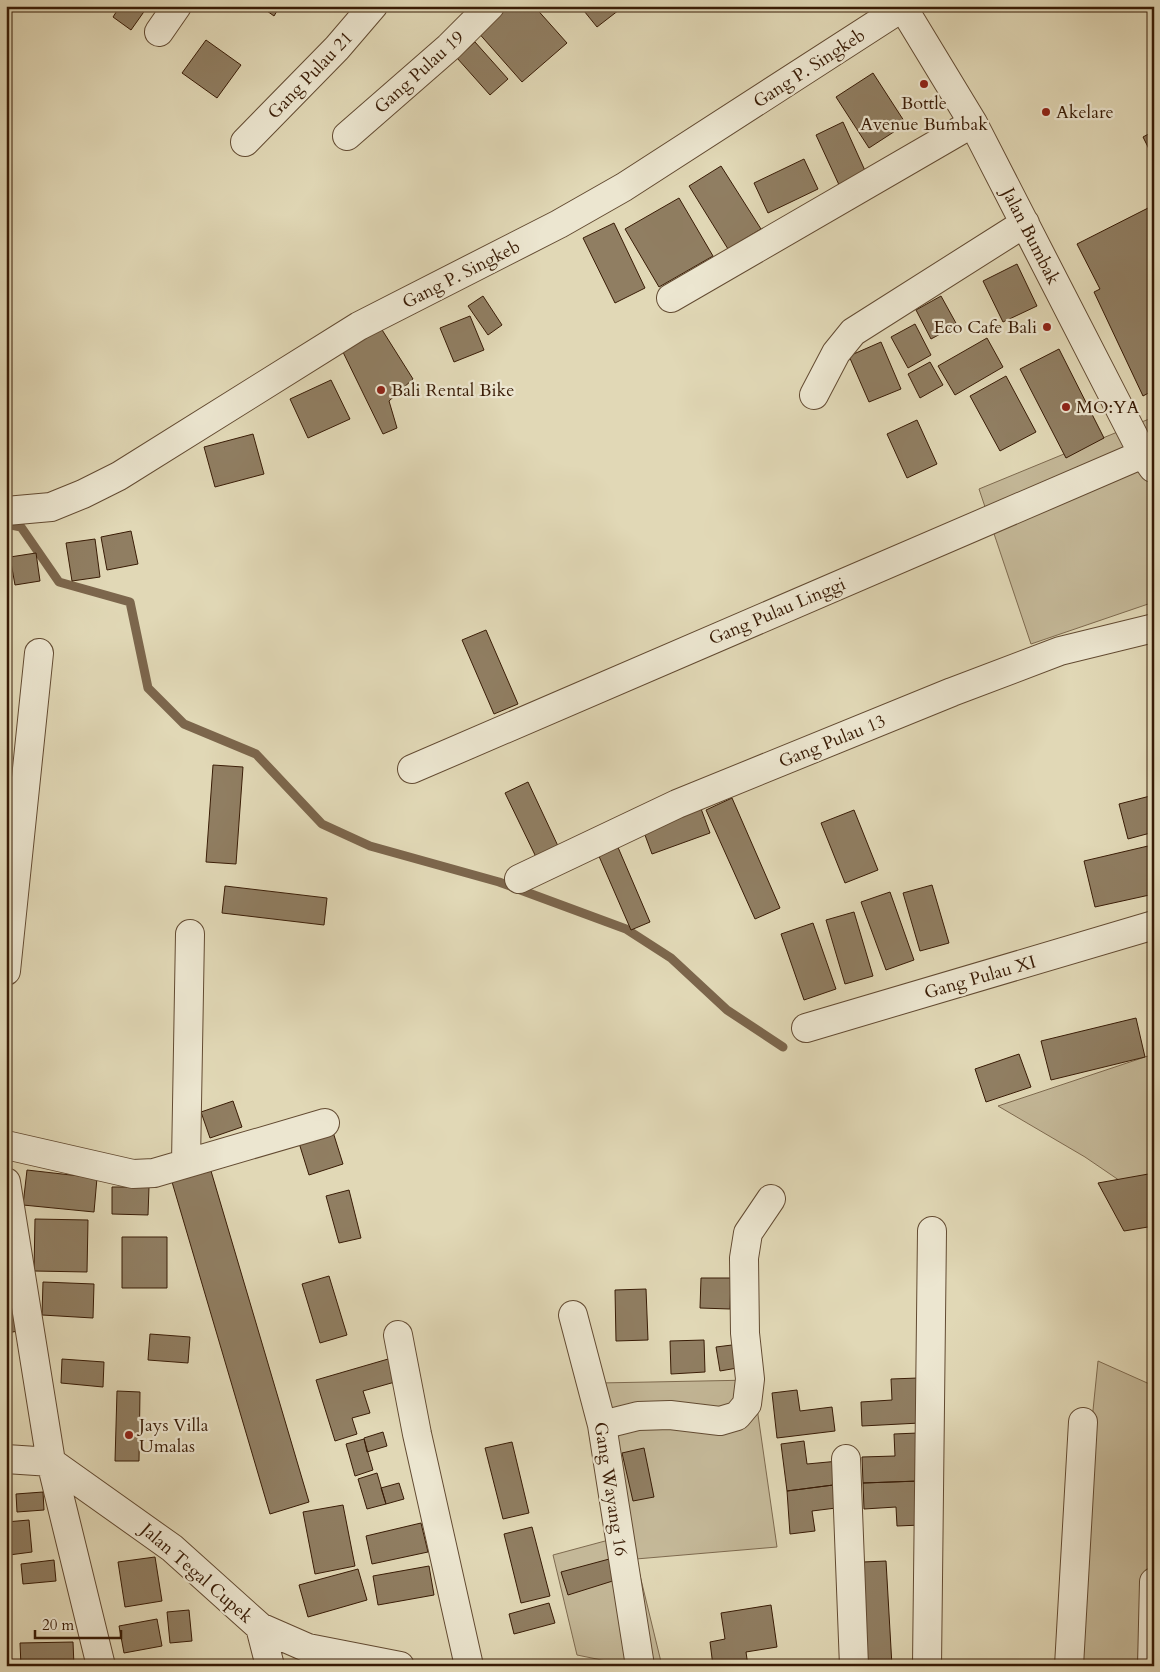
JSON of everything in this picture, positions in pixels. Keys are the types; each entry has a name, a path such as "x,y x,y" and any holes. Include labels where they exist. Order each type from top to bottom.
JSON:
{"street":[{"path":"159,32 177,6"},
{"name":"Gang Pulau 21","path":"245,142 337,48 373,6"},
{"name":"Gang Pulau 19","path":"347,136 449,47 490,6"},
{"name":"Jalan Bumbak","path":"902,7 973,123 1148,461"},
{"name":"Gang P. Singkeb","path":"6,511 51,507 84,494 119,476 359,326 559,224 624,187 902,7"},
{"path":"671,298 973,123"},
{"path":"814,394 836,354 854,332 1025,224"},
{"name":"Gang Pulau Linggi","path":"412,769 1148,461"},
{"name":"Gang Pulau 13","path":"518,879 677,804 952,692 1060,651 1154,628"},
{"path":"6,971 39,653"},
{"name":"Gang Pulau XI","path":"806,1028 1154,925"},
{"path":"186,1162 190,934"},
{"path":"6,1144 133,1174 154,1173 186,1162 325,1123"},
{"path":"6,1182 52,1462 101,1666"},
{"path":"602,1425 638,1416 670,1415 720,1421 737,1416 747,1404 750,1379 745,1333 744,1258 748,1233 772,1199"},
{"path":"927,1666 932,1231"},
{"name":"Gang Wayang 16","path":"573,1315 602,1425 640,1666"},
{"path":"398,1334 417,1434 469,1666"},
{"path":"1069,1666 1083,1422"},
{"path":"6,1459 52,1462"},
{"path":"846,1459 854,1666"},
{"name":"Jalan Tegal Cupek","path":"52,1462 172,1548 260,1627 308,1648 400,1666"},
{"path":"1152,1666 1154,1582"},
{"path":"260,1627 270,1666"}],"shaded area":[{"path":"1149,419 1154,426 1154,602 1031,644 979,489"},
{"path":"1154,1054 1154,1204 1085,1157 998,1106"},
{"path":"1098,1361 1154,1386 1154,1536 1149,1536 1150,1666 1070,1666 1078,1558"},
{"path":"753,1380 777,1547 636,1559 662,1666 631,1666 577,1655 553,1555 631,1534 599,1383"}],"building":[{"path":"120,6 148,6 131,30 113,17"},
{"path":"260,6 280,6 274,16"},
{"path":"503,6 534,6 567,43 522,82 476,30"},
{"path":"580,6 615,6 619,10 597,27"},
{"path":"206,40 241,65 217,98 182,73"},
{"path":"475,42 508,79 490,95 457,58"},
{"path":"873,73 906,124 869,148 836,97"},
{"path":"843,122 867,175 840,187 816,135"},
{"path":"1154,131 1154,159 1143,137"},
{"path":"804,159 818,189 768,213 754,183"},
{"path":"721,166 761,229 728,249 689,186"},
{"path":"679,198 713,256 659,287 625,229"},
{"path":"1154,205 1154,390 1143,396 1094,292 1100,289 1077,244"},
{"path":"614,223 645,288 615,303 583,238"},
{"path":"1017,264 1037,306 1003,322 983,281"},
{"path":"483,296 502,325 488,335 468,306"},
{"path":"941,296 957,325 931,339 916,310"},
{"path":"470,316 484,350 454,362 440,328"},
{"path":"915,324 931,355 908,368 891,337"},
{"name":"Bali Rental Bike","path":"379,325 413,379 389,401 397,428 383,434 340,346"},
{"path":"987,338 1003,367 955,395 938,366"},
{"path":"881,342 901,389 869,402 849,356"},
{"path":"1059,349 1104,438 1066,458 1020,369"},
{"path":"930,362 943,385 920,398 908,374"},
{"path":"1006,376 1036,432 1000,451 970,396"},
{"path":"331,380 350,419 308,438 290,399"},
{"path":"917,420 937,464 907,478 887,434"},
{"path":"253,434 264,474 215,487 204,447"},
{"path":"131,531 138,564 107,570 101,537"},
{"path":"95,539 100,577 72,581 66,543"},
{"path":"36,553 40,581 15,585 10,557"},
{"path":"486,630 518,704 494,714 462,640"},
{"path":"213,765 243,767 236,864 206,862"},
{"path":"528,782 558,846 536,857 505,793"},
{"path":"1154,795 1154,832 1128,839 1119,804"},
{"path":"732,798 780,908 755,919 706,810"},
{"path":"700,806 710,833 652,854 642,827"},
{"path":"854,810 878,870 845,883 821,823"},
{"path":"617,845 650,922 631,930 598,854"},
{"path":"1148,846 1154,871 1154,894 1095,907 1084,861"},
{"path":"932,885 949,943 920,951 903,893"},
{"path":"225,886 327,898 324,925 222,913"},
{"path":"890,892 914,960 886,970 861,902"},
{"path":"854,912 873,976 845,984 826,920"},
{"path":"813,923 836,989 804,1000 781,934"},
{"path":"1136,1018 1145,1057 1051,1080 1041,1041"},
{"path":"1019,1054 1031,1087 986,1102 975,1069"},
{"path":"233,1101 242,1127 210,1138 201,1112"},
{"path":"333,1132 343,1164 309,1175 299,1143"},
{"path":"27,1170 97,1178 94,1212 23,1205"},
{"path":"211,1171 309,1502 270,1514 172,1182"},
{"path":"1154,1173 1154,1226 1124,1231 1098,1183"},
{"path":"112,1187 149,1187 148,1215 112,1214"},
{"path":"349,1190 361,1238 339,1243 326,1196"},
{"path":"35,1219 88,1220 87,1272 34,1271"},
{"path":"122,1237 167,1237 167,1288 122,1288"},
{"path":"329,1276 347,1335 320,1343 302,1284"},
{"path":"701,1278 731,1278 730,1309 700,1308"},
{"path":"43,1282 94,1284 93,1318 42,1315"},
{"path":"18,1289 25,1330 6,1333 6,1291"},
{"path":"646,1289 648,1340 616,1341 615,1290"},
{"path":"150,1334 190,1337 188,1363 148,1360"},
{"path":"704,1340 705,1372 671,1374 670,1341"},
{"path":"740,1344 743,1367 720,1371 716,1347"},
{"path":"395,1357 402,1380 363,1391 370,1413 352,1418 357,1434 335,1441 316,1380"},
{"path":"62,1359 104,1362 103,1387 61,1383"},
{"path":"918,1378 920,1423 862,1426 861,1402 892,1400 891,1379"},
{"path":"797,1390 800,1411 832,1407 835,1431 777,1438 772,1393"},
{"path":"117,1391 140,1392 139,1461 115,1461"},
{"path":"383,1432 387,1446 367,1452 364,1438"},
{"path":"918,1433 919,1481 863,1483 862,1457 895,1456 894,1434"},
{"path":"364,1439 373,1470 355,1476 346,1444"},
{"path":"804,1441 807,1464 839,1461 841,1484 787,1491 781,1444"},
{"path":"512,1442 529,1513 503,1519 485,1448"},
{"path":"644,1448 654,1497 633,1501 622,1453"},
{"path":"377,1473 386,1504 367,1509 358,1479"},
{"path":"919,1481 921,1525 897,1526 896,1507 864,1509 863,1483"},
{"path":"399,1483 404,1499 386,1504 381,1488"},
{"path":"841,1484 844,1507 812,1511 815,1531 790,1534 787,1491"},
{"path":"43,1492 44,1510 17,1512 16,1494"},
{"path":"343,1505 355,1566 315,1574 303,1512"},
{"path":"29,1520 32,1552 9,1555 6,1522"},
{"path":"421,1523 428,1552 372,1564 366,1536"},
{"path":"532,1527 550,1596 521,1603 504,1534"},
{"path":"155,1557 162,1601 125,1607 118,1562"},
{"path":"613,1558 619,1579 568,1595 561,1572"},
{"path":"54,1560 56,1581 23,1584 21,1564"},
{"path":"886,1561 892,1666 868,1666 863,1562"},
{"path":"429,1566 434,1595 378,1605 373,1576"},
{"path":"358,1569 367,1600 308,1617 299,1585"},
{"path":"549,1603 555,1623 514,1634 509,1614"},
{"path":"771,1605 777,1647 746,1652 748,1666 713,1666 710,1642 725,1639 721,1613"},
{"path":"189,1610 192,1641 170,1643 167,1612"},
{"path":"157,1619 162,1646 124,1653 119,1626"},
{"path":"73,1642 74,1666 21,1666 20,1643"},
{"path":"222,1664 222,1666 185,1666 185,1665"}],"waterway":[{"path":"6,524 21,527 59,582 130,602 148,688 184,724 256,754 322,824 370,846 499,882 626,929 671,958 727,1010 783,1047"}],"place":[{"name":"Bottle Avenue Bumbak","path":"924,84"},
{"name":"Akelare","path":"1046,112"},
{"name":"Eco Cafe Bali","path":"1047,327"},
{"name":"Bali Rental Bike","path":"381,390"},
{"name":"MO:YA","path":"1066,407"},
{"name":"Jays Villa Umalas","path":"129,1435"}]}
